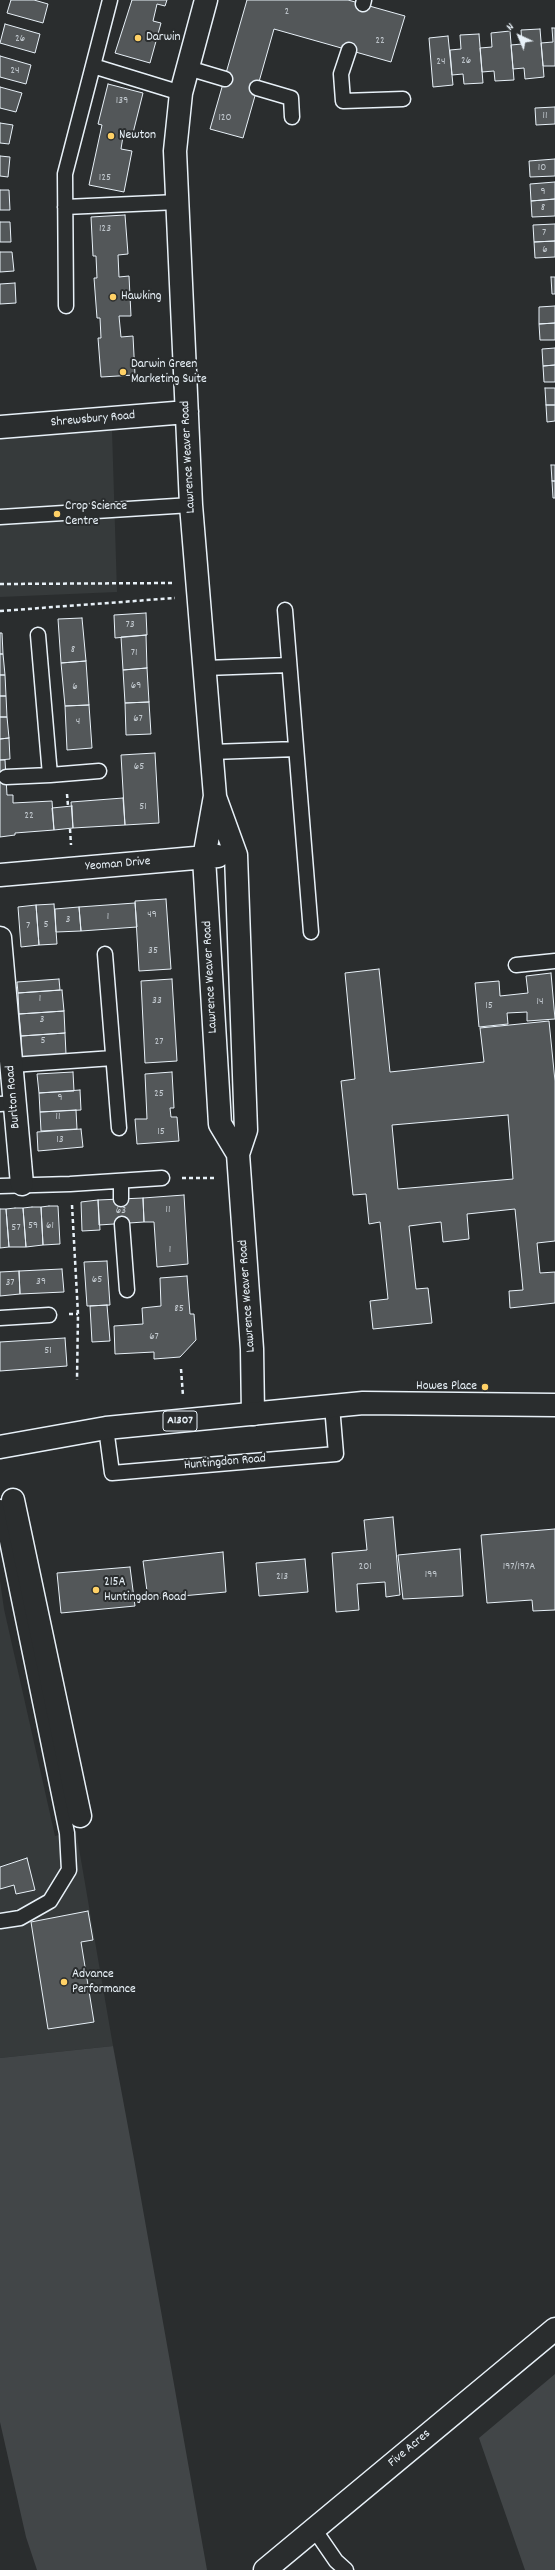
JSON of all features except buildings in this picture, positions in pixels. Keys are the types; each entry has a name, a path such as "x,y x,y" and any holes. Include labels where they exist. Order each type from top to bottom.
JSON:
{"street":[{"name":"Lawrence Weaver Road","path":"206,0 181,93 176,151 191,505 215,796 204,858 220,1124 238,1154"},
{"name":"Shrewsbury Road","path":"0,427 187,412"},
{"name":"Lawrence Weaver Road","path":"215,796 236,855 246,1130 238,1154 252,1349 253,1414"},
{"name":"Yeoman Drive","path":"0,875 236,855"},
{"name":"Burlton Road","path":"0,938 1,965 12,1065 8,1104 22,1184"},
{"name":"A1307","path":"0,1447 106,1428 332,1406 389,1402 555,1405"},
{"path":"6,1503 80,1816"},
{"name":"Five Acres","path":"265,2570 555,2328"}],"lane":[{"path":"66,306 65,174 110,0"},
{"path":"349,50 341,74 343,101 403,99"},
{"path":"93,66 181,93"},
{"path":"188,68 225,79"},
{"path":"257,88 291,98 292,117"},
{"path":"65,208 178,202"},
{"path":"0,517 191,505"},
{"path":"285,610 311,932"},
{"path":"38,635 50,775"},
{"path":"205,668 289,665"},
{"path":"212,752 296,749"},
{"path":"6,777 99,771"},
{"path":"105,954 119,1128"},
{"path":"516,965 555,962"},
{"path":"12,1065 113,1058"},
{"path":"0,1186 22,1184 70,1184 162,1178"},
{"path":"121,1181 121,1199"},
{"path":"122,1224 127,1290"},
{"path":"0,1318 50,1314"},
{"name":"Huntingdon Road","path":"106,1428 112,1473 336,1454 332,1406"},
{"path":"0,1921 20,1918 50,1901 69,1870 64,1818 6,1503"},
{"path":"314,2529 336,2561 346,2570"}],"path":[{"path":"0,584 198,589"},
{"path":"0,611 198,589"},
{"path":"162,1178 240,1178"},
{"path":"70,1184 78,1314 77,1380"}],"shaded area":[{"name":"Crop Science Centre","path":"112,430 117,592 0,597 0,436"},
{"path":"0,1581 4,1609 55,1836 76,1831 113,2046 0,2058"},
{"path":"113,2046 207,2570 37,2570 26,2537 0,2422 0,2058"},
{"path":"555,2374 555,2570 525,2570 479,2438"}],"place":[{"name":"Darwin","path":"138,38"},
{"name":"Newton","path":"111,136"},
{"name":"Hawking","path":"113,297"},
{"name":"Darwin Green Marketing Suite","path":"123,372"},
{"name":"Crop Science Centre","path":"57,514"},
{"name":"Howes Place","path":"485,1387"},
{"name":"215A Huntingdon Road","path":"96,1590"},
{"name":"Advance Performance","path":"64,1982"}]}
